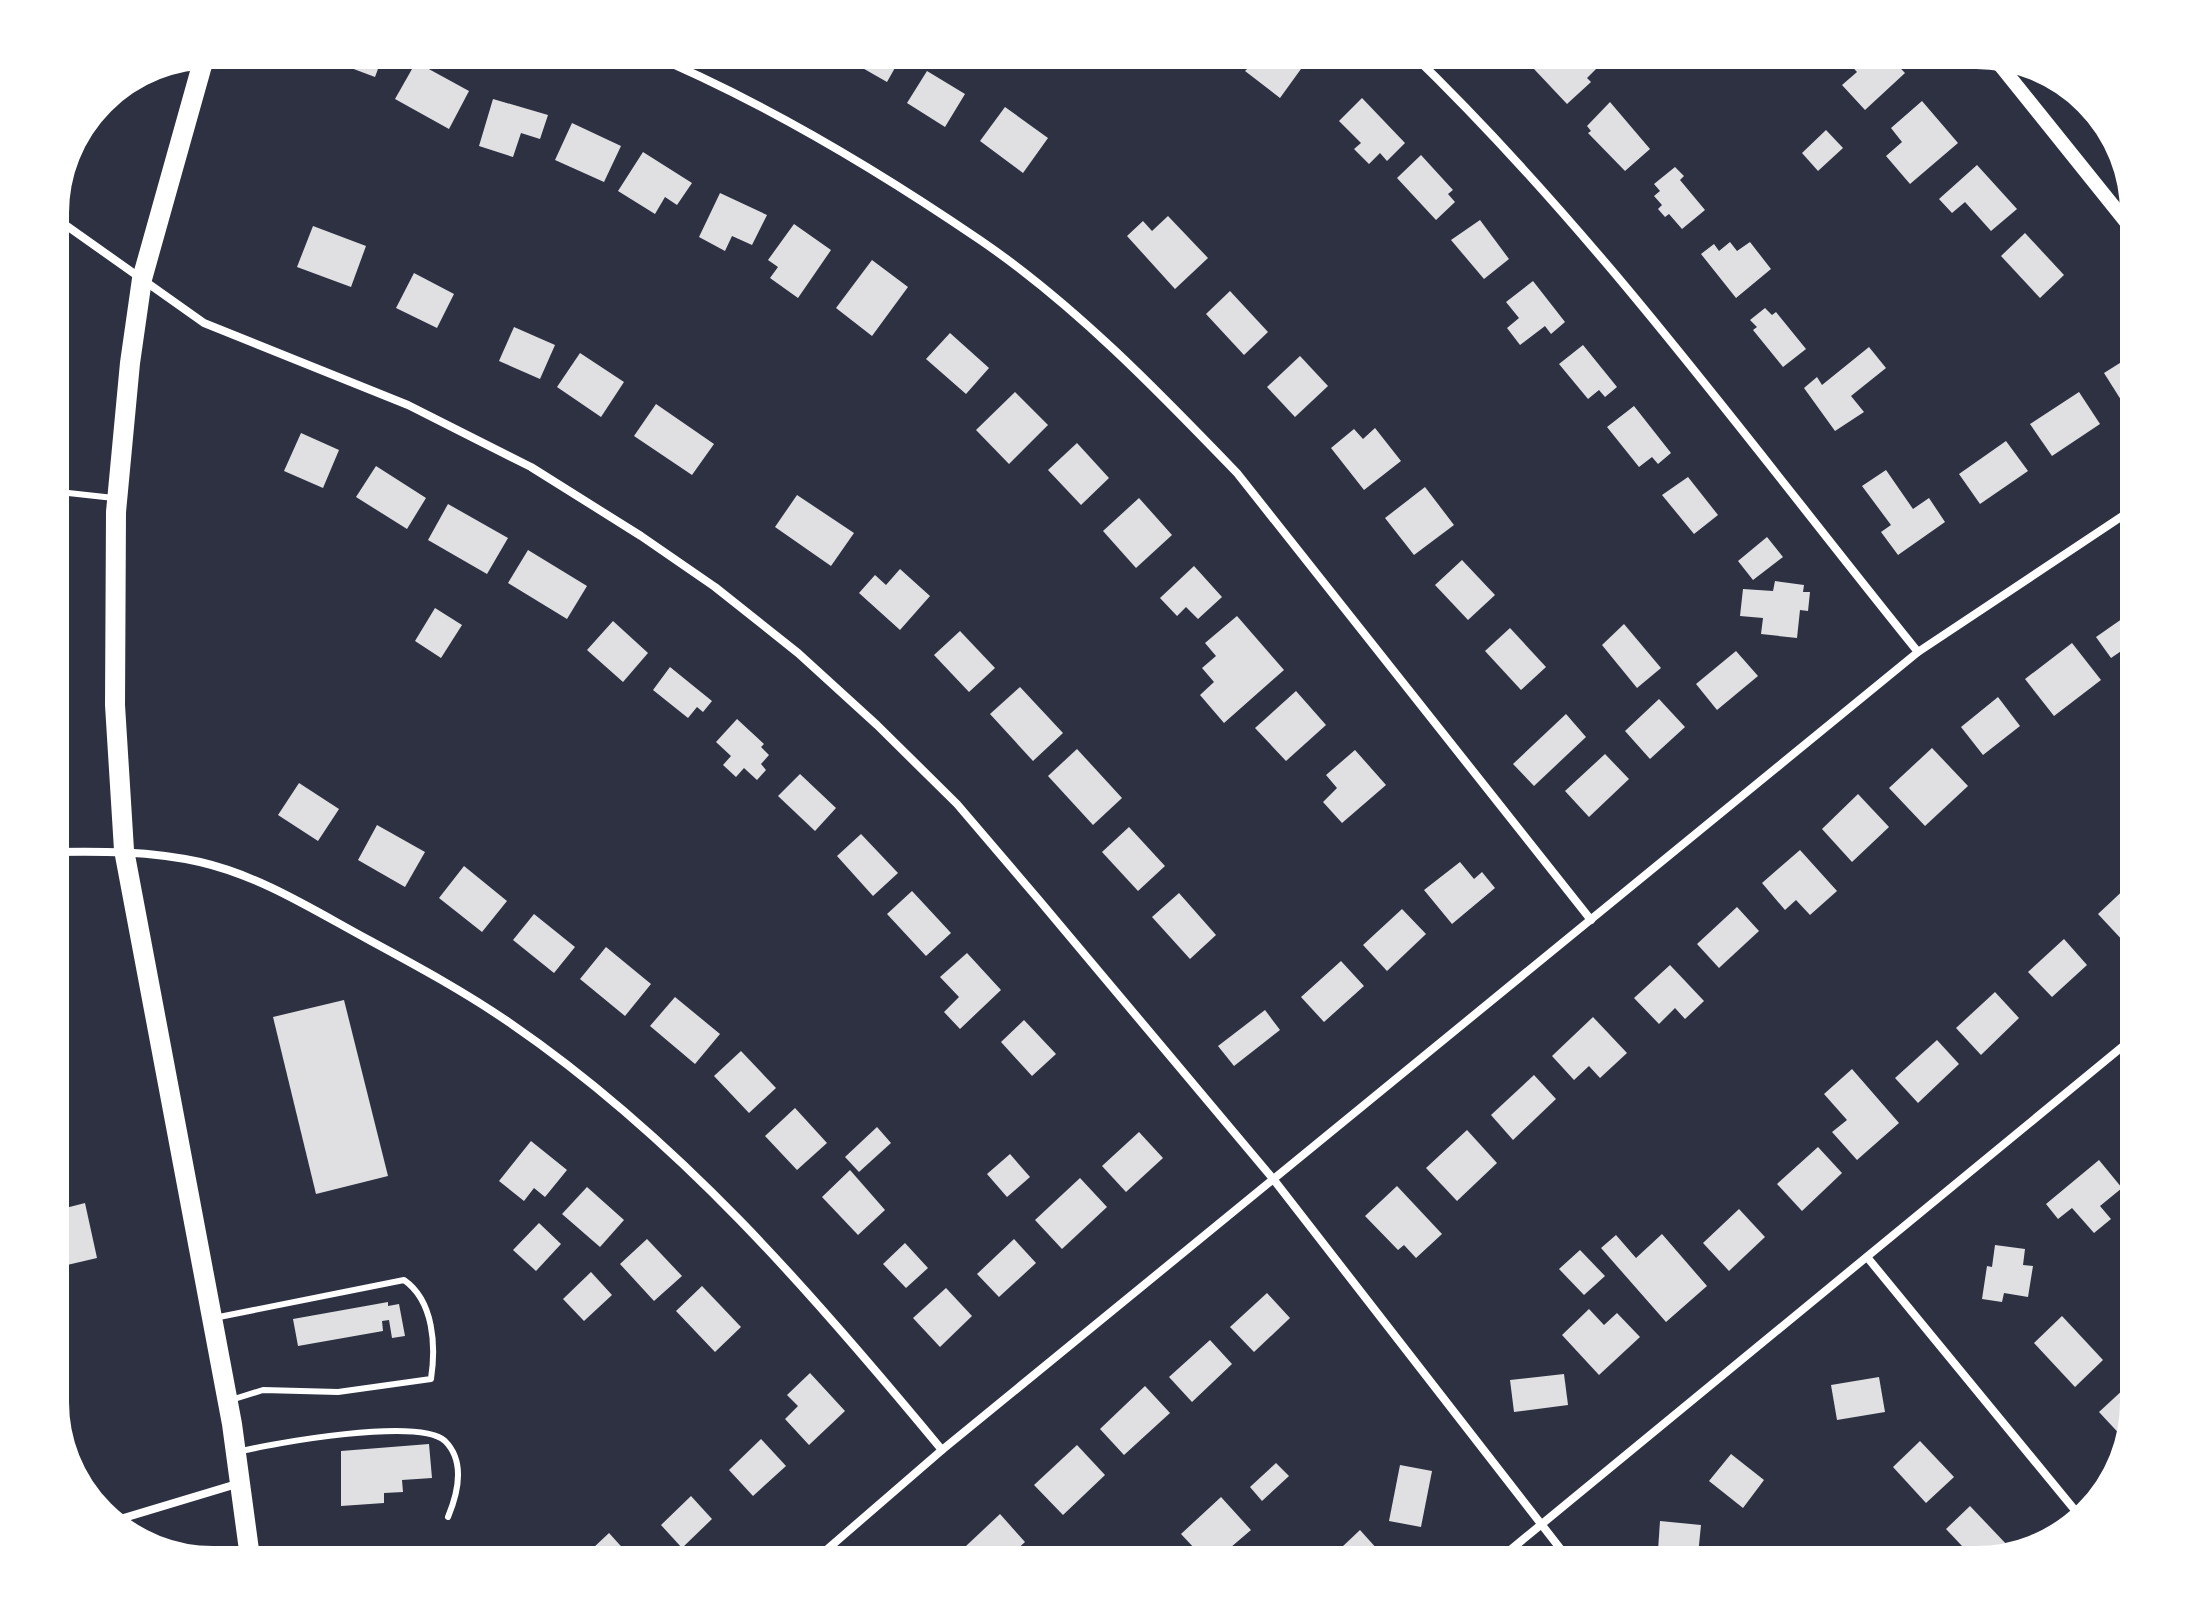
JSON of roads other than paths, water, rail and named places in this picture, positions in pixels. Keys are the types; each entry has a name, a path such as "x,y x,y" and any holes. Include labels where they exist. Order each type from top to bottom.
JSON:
{"main road":[{"path":"202,65 142,279 117,498 115,705 124,850 228,1401 249,1551"}],"street":[{"path":"675,64 714,80 799,127 981,241 1062,306 1174,407 1237,473 1591,920"},
{"path":"1422,64 1472,112 1567,216 1918,652"},
{"path":"2001,66 2125,221"},
{"path":"64,224 204,323 408,405 531,467 715,587 798,653 957,804 1274,1180 1562,1551"},
{"path":"825,1551 942,1450 1918,652 2125,514"},
{"path":"64,852 124,850 202,863 277,890 406,960 519,1029 638,1125 762,1242 832,1317 942,1450"},
{"path":"1509,1551 2125,1045"},
{"path":"1867,1257 2076,1512"},
{"path":"121,1519 240,1483"}],"lane":[{"path":"64,492 117,498"},
{"path":"212,1319 404,1280 413,1287 432,1325 435,1353 431,1379 338,1392 263,1390 228,1401"},
{"path":"236,1453 272,1443 343,1434 430,1433 444,1440 454,1452 460,1476 448,1517"}]}
